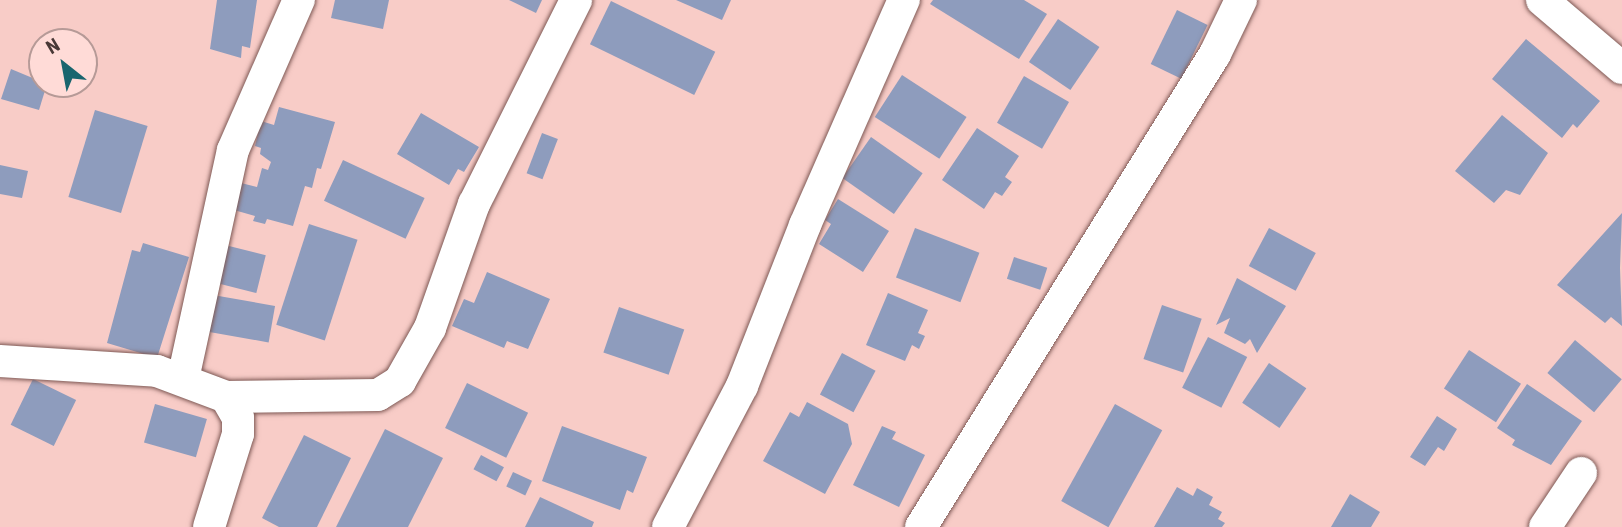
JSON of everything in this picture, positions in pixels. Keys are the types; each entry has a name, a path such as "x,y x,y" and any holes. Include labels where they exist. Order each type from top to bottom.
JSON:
{"street":[{"path":"183,379 233,150 299,0"},
{"path":"0,361 157,371 226,397 377,395 400,381 430,328 474,204 576,0"},
{"path":"668,527 742,386 805,225 904,0"},
{"path":"920,527 1215,54 1241,0"},
{"path":"1542,0 1622,68"},
{"path":"209,527 238,434 238,418 226,397"},
{"path":"1545,527 1581,473"}],"building":[{"path":"217,0 257,0 250,48 242,46 241,58 210,49"},
{"path":"335,0 389,0 383,29 331,18"},
{"path":"509,0 542,0 536,13"},
{"path":"676,0 731,0 722,20"},
{"path":"933,0 1024,0 1047,14 1019,59 930,4"},
{"path":"611,1 715,52 694,95 590,44"},
{"path":"1177,10 1208,25 1181,79 1151,64"},
{"path":"1058,19 1099,47 1070,90 1029,62"},
{"path":"1526,39 1600,101 1577,128 1573,124 1562,138 1492,79"},
{"path":"11,69 28,76 28,98 43,98 39,110 1,99"},
{"path":"902,75 967,117 939,159 875,117"},
{"path":"1024,76 1069,102 1042,149 997,123"},
{"path":"279,107 335,122 321,169 317,168 312,188 305,186 293,226 267,219 265,224 253,221 255,216 234,210 241,183 257,187 262,168 268,170 271,162 260,154 261,148 255,146 261,121 274,125"},
{"path":"95,110 148,126 121,213 68,197"},
{"path":"421,113 479,147 464,172 458,169 449,185 397,154"},
{"path":"1502,115 1548,153 1520,195 1506,190 1494,203 1455,171"},
{"path":"977,128 1019,156 1005,177 1012,182 1002,196 995,192 984,209 942,180"},
{"path":"542,133 558,139 542,179 527,173"},
{"path":"871,137 923,173 894,214 842,178"},
{"path":"343,160 425,198 406,239 324,201"},
{"path":"0,165 28,171 22,198 0,194"},
{"path":"838,199 889,231 863,272 819,244 831,224 825,220"},
{"path":"1622,213 1622,326 1611,317 1605,323 1557,285"},
{"path":"309,224 358,240 325,341 276,325"},
{"path":"915,228 979,253 960,302 896,277"},
{"path":"1269,228 1316,253 1296,291 1249,266"},
{"path":"143,243 189,257 157,358 107,343 132,250 140,252"},
{"path":"225,245 266,255 256,293 216,283"},
{"path":"1014,257 1047,268 1040,290 1007,279"},
{"path":"487,272 550,299 528,349 507,341 504,348 452,326 464,299 474,303"},
{"path":"1237,278 1286,306 1257,353 1250,339 1245,344 1224,333 1230,318 1216,325"},
{"path":"888,293 928,310 918,333 925,336 919,349 912,345 905,361 866,345"},
{"path":"213,295 275,306 269,342 207,331"},
{"path":"1162,305 1202,319 1183,373 1143,359"},
{"path":"619,307 684,329 669,375 603,352"},
{"path":"1208,337 1247,357 1221,408 1182,388"},
{"path":"1575,340 1622,379 1594,412 1547,373"},
{"path":"1469,350 1521,384 1496,422 1444,389"},
{"path":"842,353 876,371 853,412 820,394"},
{"path":"1269,363 1306,388 1279,428 1242,403"},
{"path":"33,379 76,400 54,446 11,425"},
{"path":"467,383 528,413 506,458 445,428"},
{"path":"1527,384 1582,421 1551,465 1512,445 1515,440 1497,428"},
{"path":"807,402 848,424 852,444 825,494 763,461 790,412 799,417"},
{"path":"155,404 207,419 196,457 144,442"},
{"path":"1115,404 1162,430 1109,527 1061,501"},
{"path":"1437,416 1457,429 1444,451 1438,447 1425,466 1410,457"},
{"path":"562,426 647,457 633,493 627,490 620,510 542,481"},
{"path":"882,426 896,432 892,439 925,455 899,507 853,485"},
{"path":"385,429 443,458 408,527 336,527"},
{"path":"304,435 351,458 317,527 279,527 262,518"},
{"path":"481,455 504,467 496,481 473,469"},
{"path":"513,472 532,481 525,495 506,487"},
{"path":"1177,487 1193,496 1197,488 1213,497 1209,505 1222,512 1218,519 1225,523 1222,527 1154,527"},
{"path":"1350,494 1380,512 1371,527 1331,527"},
{"path":"540,497 594,522 592,527 525,527"}]}
